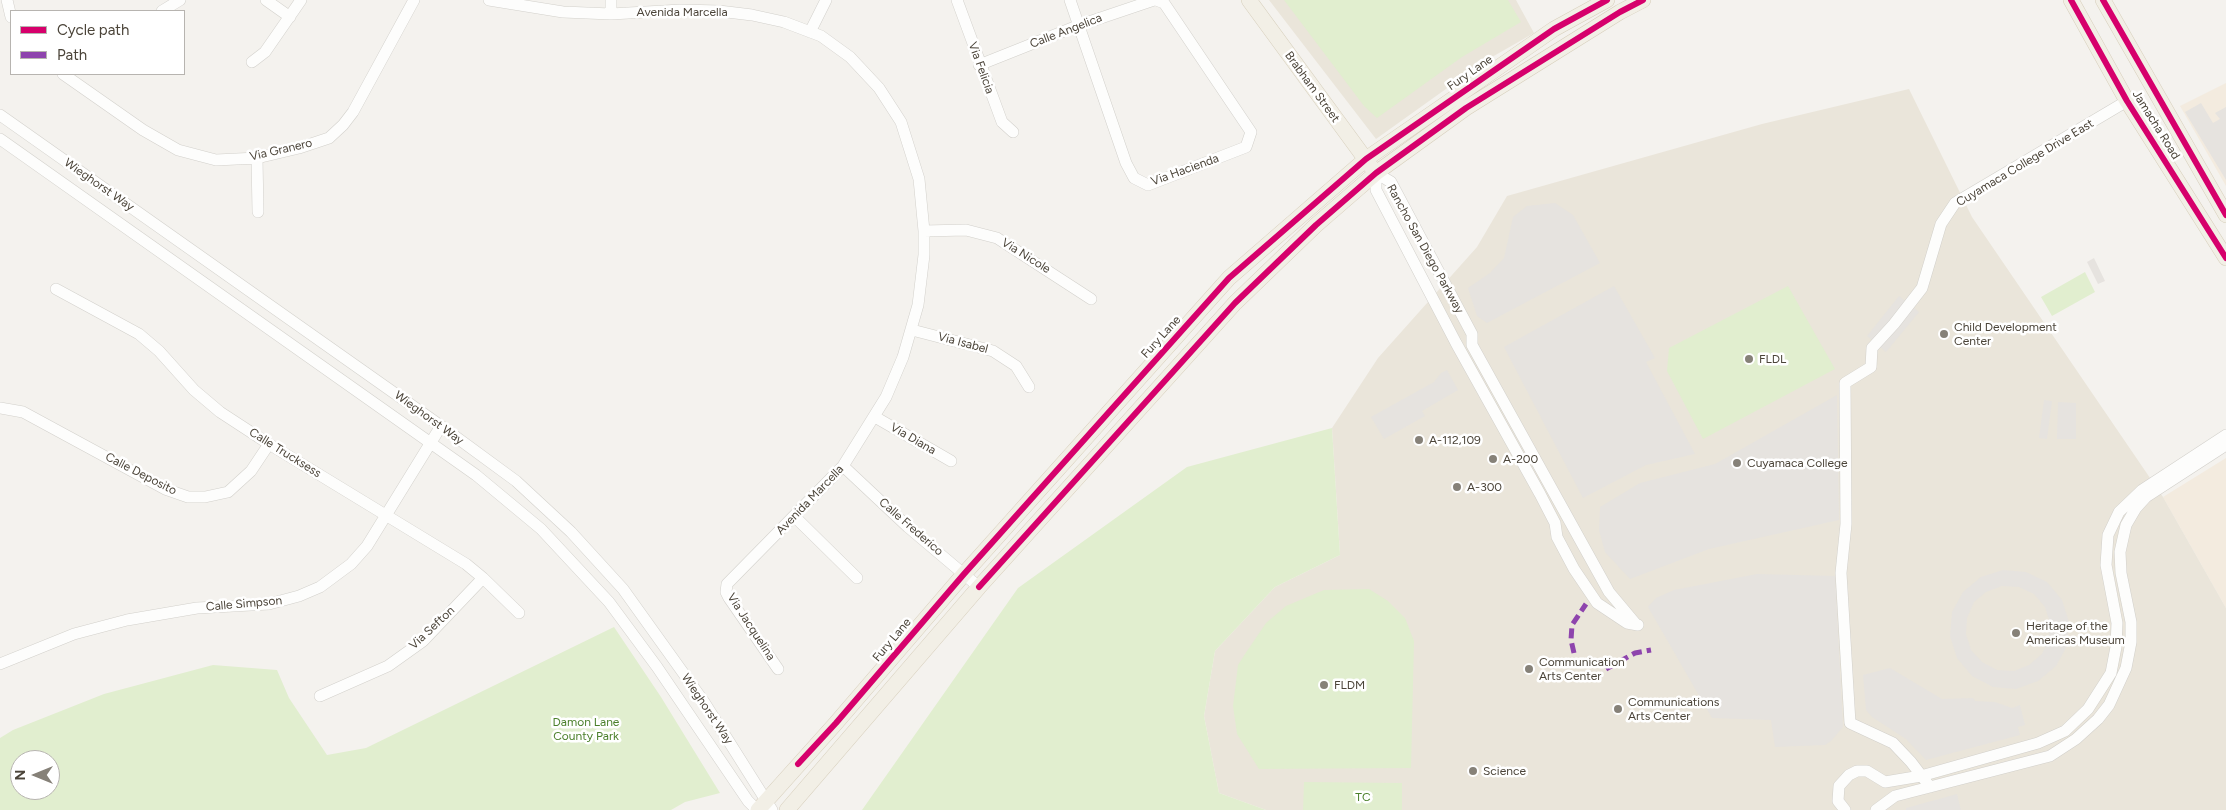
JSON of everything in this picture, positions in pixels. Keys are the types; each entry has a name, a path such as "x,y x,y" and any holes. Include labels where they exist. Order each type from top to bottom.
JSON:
{"main road":[{"name":"Brabham Street","path":"1249,0 1376,173"},
{"name":"Fury Lane","path":"764,807 964,574 1230,278 1366,159 1554,29 1607,0"},
{"path":"787,810 979,587 1235,303 1316,225 1376,173 1474,103 1611,17 1643,0"},
{"name":"Jamacha Road","path":"2071,0 2127,101 2226,258"},
{"name":"Jamacha Road","path":"2104,0 2226,215"}],"street":[{"path":"7,0 10,13"},
{"path":"164,10 180,0"},
{"path":"266,0 290,17"},
{"path":"252,62 265,52 301,0"},
{"name":"Via Granero","path":"64,75 143,130 178,150 216,160 257,158 299,148 329,138 343,125 353,112 414,0"},
{"name":"Avenida Marcella","path":"490,0 548,11 611,14 681,10 730,12 784,22 821,36 850,57 879,88 901,122 919,179 924,231 920,292 912,330 896,374 875,417 844,466 727,584"},
{"path":"611,0 611,14"},
{"path":"810,32 826,0"},
{"name":"Via Felicia","path":"957,0 1002,122 1013,132"},
{"name":"Via Hacienda","path":"1070,0 1077,26 1126,163 1134,178 1148,185 1246,146 1251,132 1164,3 1155,0"},
{"name":"Calle Angelica","path":"980,65 1077,26 1155,0"},
{"name":"Cuyamaca College Drive East","path":"1921,776 1893,743 1850,723 1841,573 1846,524 1845,383 1871,367 1872,348 1894,324 1922,288 1941,224 1955,203 2127,101"},
{"name":"Wieghorst Way","path":"0,115 516,481 571,532 623,589 704,702 764,807"},
{"name":"Wieghorst Way","path":"0,139 476,475 541,529 603,595 657,667 748,801 764,807"},
{"path":"257,158 258,212"},
{"name":"Rancho San Diego Parkway","path":"1376,173 1391,182 1472,334 1472,345 1609,592 1638,626 1627,623 1609,612 1597,603 1587,590 1557,537 1555,523 1540,494 1456,343 1376,190 1376,173"},
{"name":"Via Nicole","path":"924,231 966,230 997,238 1091,299"},
{"name":"Calle Trucksess","path":"56,289 139,334 159,351 194,390 220,412 466,564 519,613"},
{"name":"Via Isabel","path":"912,330 993,351 1016,366 1029,387"},
{"name":"Calle Deposito","path":"0,408 23,412 165,489 188,497 204,497 228,492 252,471 269,444"},
{"name":"Via Diana","path":"875,417 951,461"},
{"name":"Calle Simpson","path":"0,664 74,634 127,620 197,608 269,604 299,596 330,581 351,564 367,546 440,426"},
{"path":"1845,810 1838,800 1839,786 1849,775 1857,771 1867,771 1885,782 1921,776 2038,743 2065,732 2088,709 2111,673 2116,647 2117,624 2106,565 2108,535 2119,512 2142,490 2226,435"},
{"path":"1876,810 1894,796 2050,756 2076,739 2098,720 2109,705 2126,668 2131,642 2131,622 2121,573 2120,552 2126,525 2136,508 2146,497 2226,446"},
{"name":"Calle Frederico","path":"844,466 908,527 979,587"},
{"path":"1540,494 1557,513 1568,516"},
{"path":"795,516 857,578"},
{"name":"Via Sefton","path":"320,696 388,666 423,641 483,578"},
{"name":"Via Jacquelina","path":"727,584 726,592 729,598 778,669"},
{"path":"1921,776 1930,787"}],"shaded area":[{"path":"1269,0 1516,0 1534,33 1485,61 1376,139"},
{"path":"2226,83 2226,186 2180,106"},
{"name":"Cuyamaca College","path":"1909,89 1972,217 2163,497 2226,608 2226,810 1266,810 1219,793 1204,716 1215,651 1275,587 1340,555 1332,428 1378,358 1477,247 1507,196 1762,124"},
{"path":"2201,103 2213,123 2220,119 2215,113 2226,107 2226,180 2185,112"},
{"path":"1555,203 1573,215 1600,263 1487,323 1477,316 1468,288 1490,273 1504,258 1513,217 1527,206"},
{"path":"2094,258 2105,281 2098,284 2087,262"},
{"path":"1614,286 1655,358 1646,362 1695,454 1646,465 1583,498 1504,347"},
{"path":"1899,296 1919,312 1886,352 1867,336"},
{"path":"1447,370 1458,390 1422,411 1425,416 1384,439 1371,417 1434,382 1441,373"},
{"path":"1837,395 1839,520 1709,549 1630,579 1605,552 1599,530 1600,507 1640,483 1715,464"},
{"path":"2044,400 2052,401 2047,439 2039,438"},
{"path":"2058,402 2076,403 2076,439 2057,439"},
{"path":"2226,458 2226,608 2163,497"},
{"path":"2003,570 2026,572 2047,582 2062,600 2069,622 2067,646 2056,666 2038,681 2016,689 1993,687 1972,676 1957,658 1950,636 1952,612 1963,592 1981,577","holes":["2002,586 2019,587 2034,594 2045,607 2050,623 2049,639 2042,654 2029,665 2014,671 1997,670 1982,662 1971,650 1966,634 1967,618 1974,602 1986,592"]},
{"path":"1757,574 1835,576 1843,727 1825,745 1775,747 1771,720 1712,718 1648,607 1656,598 1674,590"},
{"path":"1890,668 1942,699 1973,698 1975,701 1995,702 2012,708 2020,705 2025,725 2018,727 2020,735 1926,760 1906,739 1872,717 1866,710 1863,675"},
{"path":"1957,794 1961,810 1906,810 1906,808"}],"green space":[{"path":"1284,0 1508,0 1521,22 1462,57 1377,118 1364,106"},
{"path":"2085,272 2095,292 2052,316 2041,297"},
{"name":"FLDL","path":"1788,286 1835,369 1703,439 1667,371 1669,348"},
{"path":"1332,428 1340,555 1275,587 1215,651 1204,716 1219,793 1266,810 862,810 1018,588 1187,467"},
{"name":"FLDM","path":"1369,589 1388,601 1405,618 1414,641 1411,768 1259,769 1237,734 1233,706 1238,665 1266,623 1286,606 1324,590"},
{"name":"Damon Lane County Park","path":"614,627 661,697 720,793 685,802 671,810 0,810 0,738 13,730 104,694 213,665 277,670 289,698 327,755 366,748"},
{"name":"TC","path":"1304,782 1402,783 1402,810 1303,810"}],"marked path":[{"path":"1574,653 1571,640 1572,625 1586,604"},
{"path":"1606,669 1635,653 1651,650"}],"cycle path":[{"path":"798,764 836,723 964,574 1229,278 1366,159 1554,29 1607,0"},
{"path":"979,587 1235,303 1316,225 1376,173 1466,108 1620,12 1643,0"},
{"path":"2071,0 2127,101 2226,258"},
{"path":"2103,0 2226,215"}],"place":[{"name":"Child Development Center","path":"1944,334"},
{"name":"FLDL","path":"1749,359"},
{"name":"A-112,109","path":"1419,440"},
{"name":"A-200","path":"1493,459"},
{"name":"Cuyamaca College","path":"1737,463"},
{"name":"A-300","path":"1457,487"},
{"name":"Heritage of the Americas Museum","path":"2016,633"},
{"name":"Communication Arts Center","path":"1529,669"},
{"name":"FLDM","path":"1324,685"},
{"name":"Communications Arts Center","path":"1618,709"},
{"name":"Science","path":"1473,771"}]}
